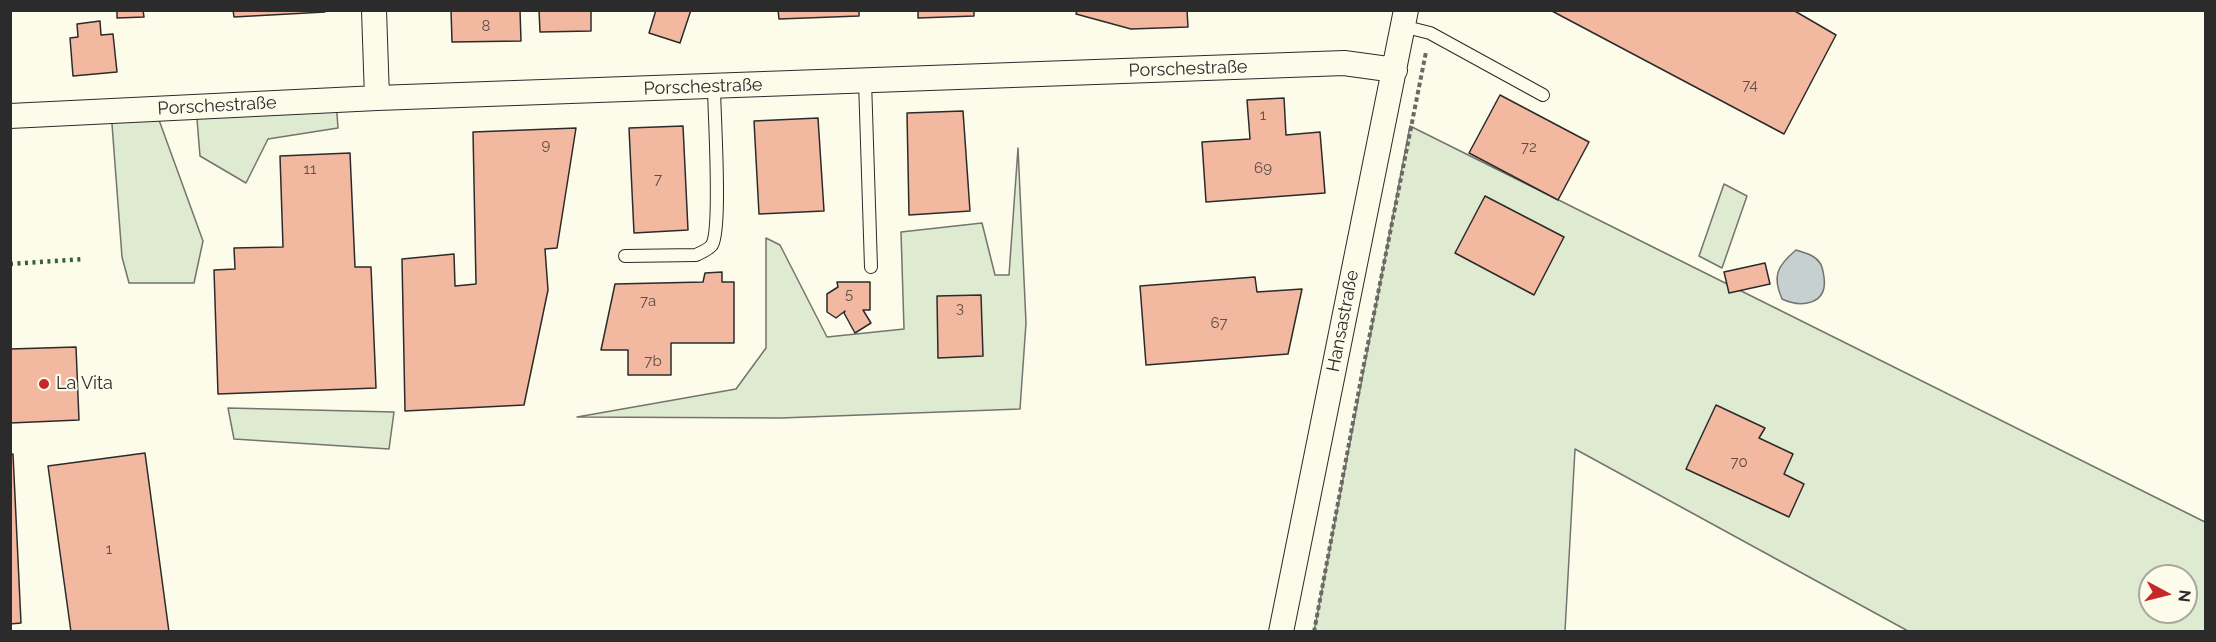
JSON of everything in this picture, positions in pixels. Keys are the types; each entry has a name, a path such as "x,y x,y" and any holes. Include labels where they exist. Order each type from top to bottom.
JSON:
{"street":[{"path":"374,10 377,98"},
{"name":"Hansastraße","path":"1281,632 1404,18"},
{"name":"Porschestraße","path":"10,116 377,98 1344,63 1395,70"}],"lane":[{"path":"1404,18 1543,95"},
{"path":"865,81 871,267"},
{"path":"625,256 696,255 706,251 712,244 717,220 714,86"}],"path":[{"path":"1314,632 1363,368 1430,33"}],"green space":[{"path":"336,100 338,128 268,139 246,183 200,156 196,107"},
{"path":"155,109 203,241 194,283 129,283 122,257 111,111"},
{"path":"1410,126 2205,522 2205,631 1908,631 1575,449 1565,631 1314,632"},
{"path":"1018,148 1026,323 1020,409 781,418 577,417 736,389 766,348 766,238 780,245 827,337 904,329 901,232 982,223 995,275 1009,275"},
{"path":"1724,184 1747,196 1722,268 1699,256"},
{"path":"228,408 394,412 389,449 234,439"}],"shaded area":[{"path":"1796,250 1815,258 1822,268 1824,286 1822,294 1812,302 1789,302 1782,299 1779,291 1778,272 1784,261"}],"building":[{"path":"117,10 143,10 144,17 117,18"},
{"path":"233,10 325,10 325,12 234,17"},
{"path":"451,10 520,10 521,41 452,42"},
{"path":"539,10 591,10 591,31 540,32"},
{"path":"656,10 691,10 680,43 649,33"},
{"path":"778,10 859,10 859,16 779,19"},
{"path":"918,10 974,10 974,16 918,18"},
{"path":"1077,10 1187,10 1188,27 1131,29 1076,14"},
{"path":"1550,10 1793,10 1836,35 1784,134"},
{"path":"100,21 101,35 113,34 117,72 73,76 70,38 78,37 77,24"},
{"path":"1500,95 1589,142 1558,200 1469,153"},
{"path":"1284,98 1286,135 1320,132 1325,193 1206,202 1202,142 1250,139 1247,100"},
{"path":"963,111 970,211 909,215 907,113"},
{"path":"818,118 824,211 759,214 754,121"},
{"path":"683,126 688,230 634,233 629,128"},
{"path":"576,128 557,248 545,249 548,290 524,405 405,411 402,259 454,254 455,286 476,284 473,132"},
{"path":"350,153 355,267 371,267 376,388 218,394 214,270 235,269 234,248 283,247 280,156"},
{"path":"1485,196 1564,237 1534,295 1455,253"},
{"path":"1765,263 1770,284 1729,293 1724,272"},
{"path":"722,272 722,282 734,282 734,343 671,343 671,375 628,375 628,350 601,350 615,284 703,282 705,273"},
{"path":"1255,277 1257,292 1302,289 1288,354 1146,365 1140,286"},
{"path":"837,282 870,282 870,310 863,310 871,323 855,333 845,311 836,318 827,312 827,294 838,287"},
{"path":"981,295 983,356 938,358 937,296"},
{"name":"La Vita","path":"76,347 79,420 10,423 10,349"},
{"path":"1716,405 1765,428 1759,438 1793,454 1784,474 1804,484 1789,517 1686,469"},
{"path":"145,453 169,632 71,632 48,466"},
{"path":"10,454 13,454 21,623 10,624"}],"hedge":[{"path":"10,264 83,259"}],"place":[{"name":"La Vita","path":"44,384"}]}
